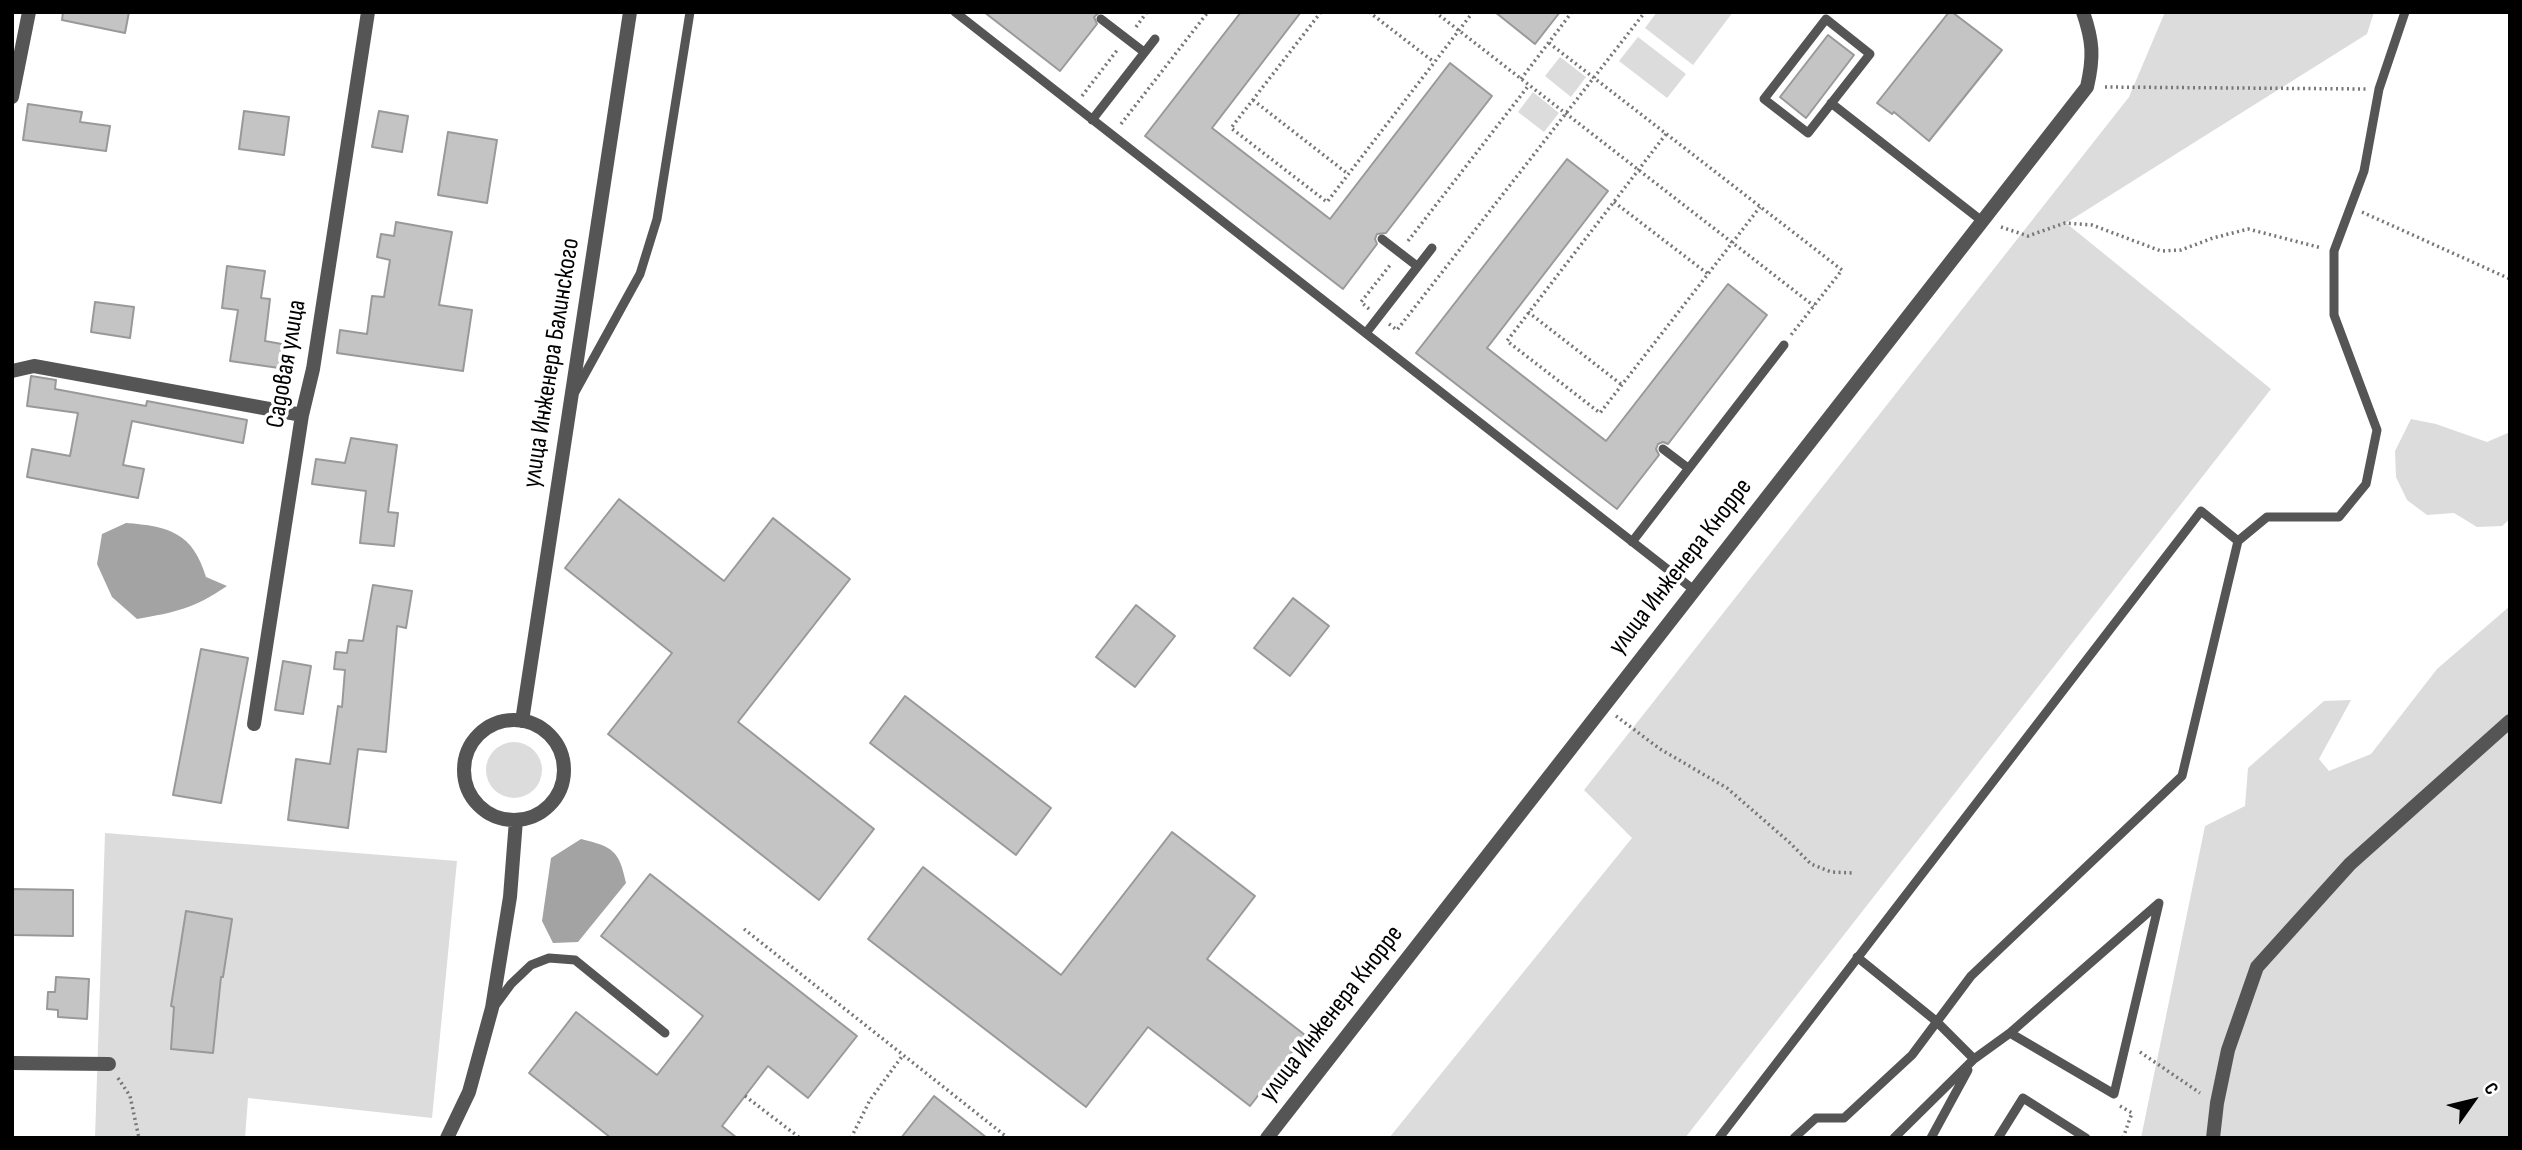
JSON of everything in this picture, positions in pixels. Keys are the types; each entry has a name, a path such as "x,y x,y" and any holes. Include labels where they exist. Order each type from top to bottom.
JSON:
{"street":[{"path":"12,97 29,12"},
{"name":"Садовая улица","path":"254,724 302,415 313,369 368,12"},
{"name":"улица Инженера Балинского","path":"522,720 630,12"},
{"name":"улица Инженера Кнорре","path":"1266,1138 2087,87 2093,62 2091,35 2083,12"},
{"path":"12,371 34,366 302,415"},
{"path":"522,720 545,731 557,744 563,760 564,778 558,794 547,807 533,816 516,820 499,817 483,809 468,788 464,771 470,746 481,733 505,721 522,720"},
{"path":"2213,1138 2228,1050 2257,967 2350,864 2510,720"},
{"path":"447,1138 469,1092 492,1008 510,897 516,820"},
{"path":"12,1063 109,1064"}],"lane":[{"path":"571,400 640,274 657,219 690,12"},
{"path":"955,12 1694,590"},
{"path":"1794,1138 1816,1118 1844,1118 1912,1055 1971,976 2182,776 2238,541 2267,517 2339,517 2366,484 2377,430 2334,315 2334,251 2364,171 2379,89 2405,12"},
{"path":"1101,19 1144,52"},
{"path":"1826,19 1870,54 1832,103 1808,133 1764,99 1826,19"},
{"path":"1092,120 1154,39"},
{"path":"1832,103 1982,220"},
{"path":"1382,239 1418,266"},
{"path":"1366,333 1432,248"},
{"path":"1632,542 1784,345"},
{"path":"1664,449 1688,468"},
{"path":"1719,1138 2201,511 2238,541"},
{"path":"1894,1138 1974,1059 2010,1033 2159,903 2114,1094 2010,1033"},
{"path":"1857,957 1936,1021 1974,1059"},
{"path":"492,1008 531,965 550,958 575,960 665,1033"},
{"path":"1931,1138 1974,1059"},
{"path":"1998,1138 2023,1098 2086,1138"}],"path":[{"path":"1075,106 1147,12"},
{"path":"1112,135 1208,12"},
{"path":"1321,12 1231,128 1326,202 1473,12"},
{"path":"1369,12 1434,63"},
{"path":"1435,12 1814,306"},
{"path":"1521,79 1572,12"},
{"path":"1529,85 1361,303 1397,330 1645,12"},
{"path":"1549,43 1842,270 1784,345"},
{"path":"2087,87 2379,89"},
{"path":"1253,100 1348,174"},
{"path":"1666,134 1507,341 1600,413 1760,207"},
{"path":"1614,202 1708,274"},
{"path":"2359,210 2510,279"},
{"path":"1982,220 2028,236 2065,223 2092,225 2161,251 2181,250 2248,229 2334,251"},
{"path":"1528,312 1622,385"},
{"path":"1603,707 1660,749 1727,788 1811,864 1831,872 1854,873"},
{"path":"744,929 1008,1138"},
{"path":"2126,1043 2217,1103"},
{"path":"850,1138 870,1100 903,1055"},
{"path":"109,1064 130,1096 139,1138"},
{"path":"745,1096 800,1138"},
{"path":"2111,1100 2132,1113 2123,1138"}],"shaded area":[{"path":"1657,12 1733,12 1693,65 1645,28"},
{"path":"2165,12 2374,12 2367,34 2066,223 2271,389 1685,1138 1389,1138 1632,838 1584,790 2129,97"},
{"path":"1638,37 1686,74 1667,98 1619,61"},
{"path":"1560,57 1586,77 1571,97 1545,76"},
{"path":"1533,92 1559,113 1544,132 1518,112"},
{"path":"2411,419 2436,424 2487,442 2510,432 2510,519 2502,526 2477,527 2454,513 2427,515 2407,500 2396,477 2395,451"},
{"path":"126,523 155,527 177,535 194,550 206,577 227,586 184,608 137,619 112,597 97,564 102,534"},
{"path":"2510,606 2510,1138 2141,1138 2205,826 2245,806 2248,768 2324,701 2351,700 2319,759 2329,771 2371,754 2437,669"},
{"path":"514,742 534,750 542,770 534,790 514,798 494,790 486,770 494,750"},
{"path":"105,833 457,861 432,1118 248,1098 245,1138 95,1138"},
{"path":"581,839 613,852 621,863 626,883 578,942 553,943 542,921 551,858"}],"building":[{"path":"63,12 129,12 125,33 62,20"},
{"path":"984,12 1100,12 1094,17 1097,24 1060,71"},
{"path":"1241,12 1301,12 1212,128 1330,219 1450,63 1492,96 1386,233 1377,234 1377,244 1343,289 1145,136"},
{"path":"1495,12 1560,12 1535,44"},
{"path":"1949,12 2002,50 1929,141 1894,112 1892,114 1877,103"},
{"path":"1828,35 1854,55 1806,118 1780,97"},
{"path":"28,104 82,112 80,122 110,126 106,151 23,140"},
{"path":"244,111 289,117 284,155 239,149"},
{"path":"379,111 408,116 402,152 372,147"},
{"path":"448,132 497,140 487,203 438,195"},
{"path":"1567,159 1608,191 1487,348 1606,441 1728,284 1767,315 1668,444 1658,444 1656,449 1659,455 1617,509 1416,353"},
{"path":"396,222 452,232 439,305 472,310 463,371 337,353 340,330 367,334 372,296 384,297 390,260 377,257 381,234 394,236"},
{"path":"227,266 265,271 261,298 270,299 265,341 282,344 279,368 230,361 238,310 222,308"},
{"path":"95,302 134,307 130,338 91,332"},
{"path":"31,376 56,380 55,389 146,406 147,401 247,420 243,443 132,421 123,465 144,469 138,498 27,477 32,449 70,456 78,413 27,406"},
{"path":"351,438 397,445 388,512 398,513 394,546 360,543 366,491 312,484 316,459 345,463"},
{"path":"619,499 724,581 773,518 850,579 738,722 874,829 819,900 608,734 672,653 565,568"},
{"path":"373,585 412,591 406,628 397,626 386,752 358,749 348,828 288,820 296,759 330,764 338,706 342,707 345,670 334,669 336,652 347,653 349,640 363,641"},
{"path":"1293,598 1329,626 1290,676 1254,648"},
{"path":"1136,605 1175,636 1135,687 1096,657"},
{"path":"201,649 248,658 221,803 173,795"},
{"path":"283,661 311,666 303,714 275,710"},
{"path":"905,696 1051,808 1016,855 870,743"},
{"path":"1172,832 1255,896 1207,959 1305,1035 1250,1106 1148,1027 1086,1107 868,939 923,867 1061,975"},
{"path":"650,874 857,1036 808,1098 768,1066 722,1126 737,1138 611,1138 529,1073 576,1012 657,1075 703,1016 601,936"},
{"path":"12,889 73,890 73,936 12,935"},
{"path":"186,911 232,919 221,977 213,1053 171,1049 174,1007 171,1006"},
{"path":"56,977 89,979 87,1019 58,1017 58,1010 47,1009 48,992 55,992"},
{"path":"934,1096 987,1138 901,1138"}]}
